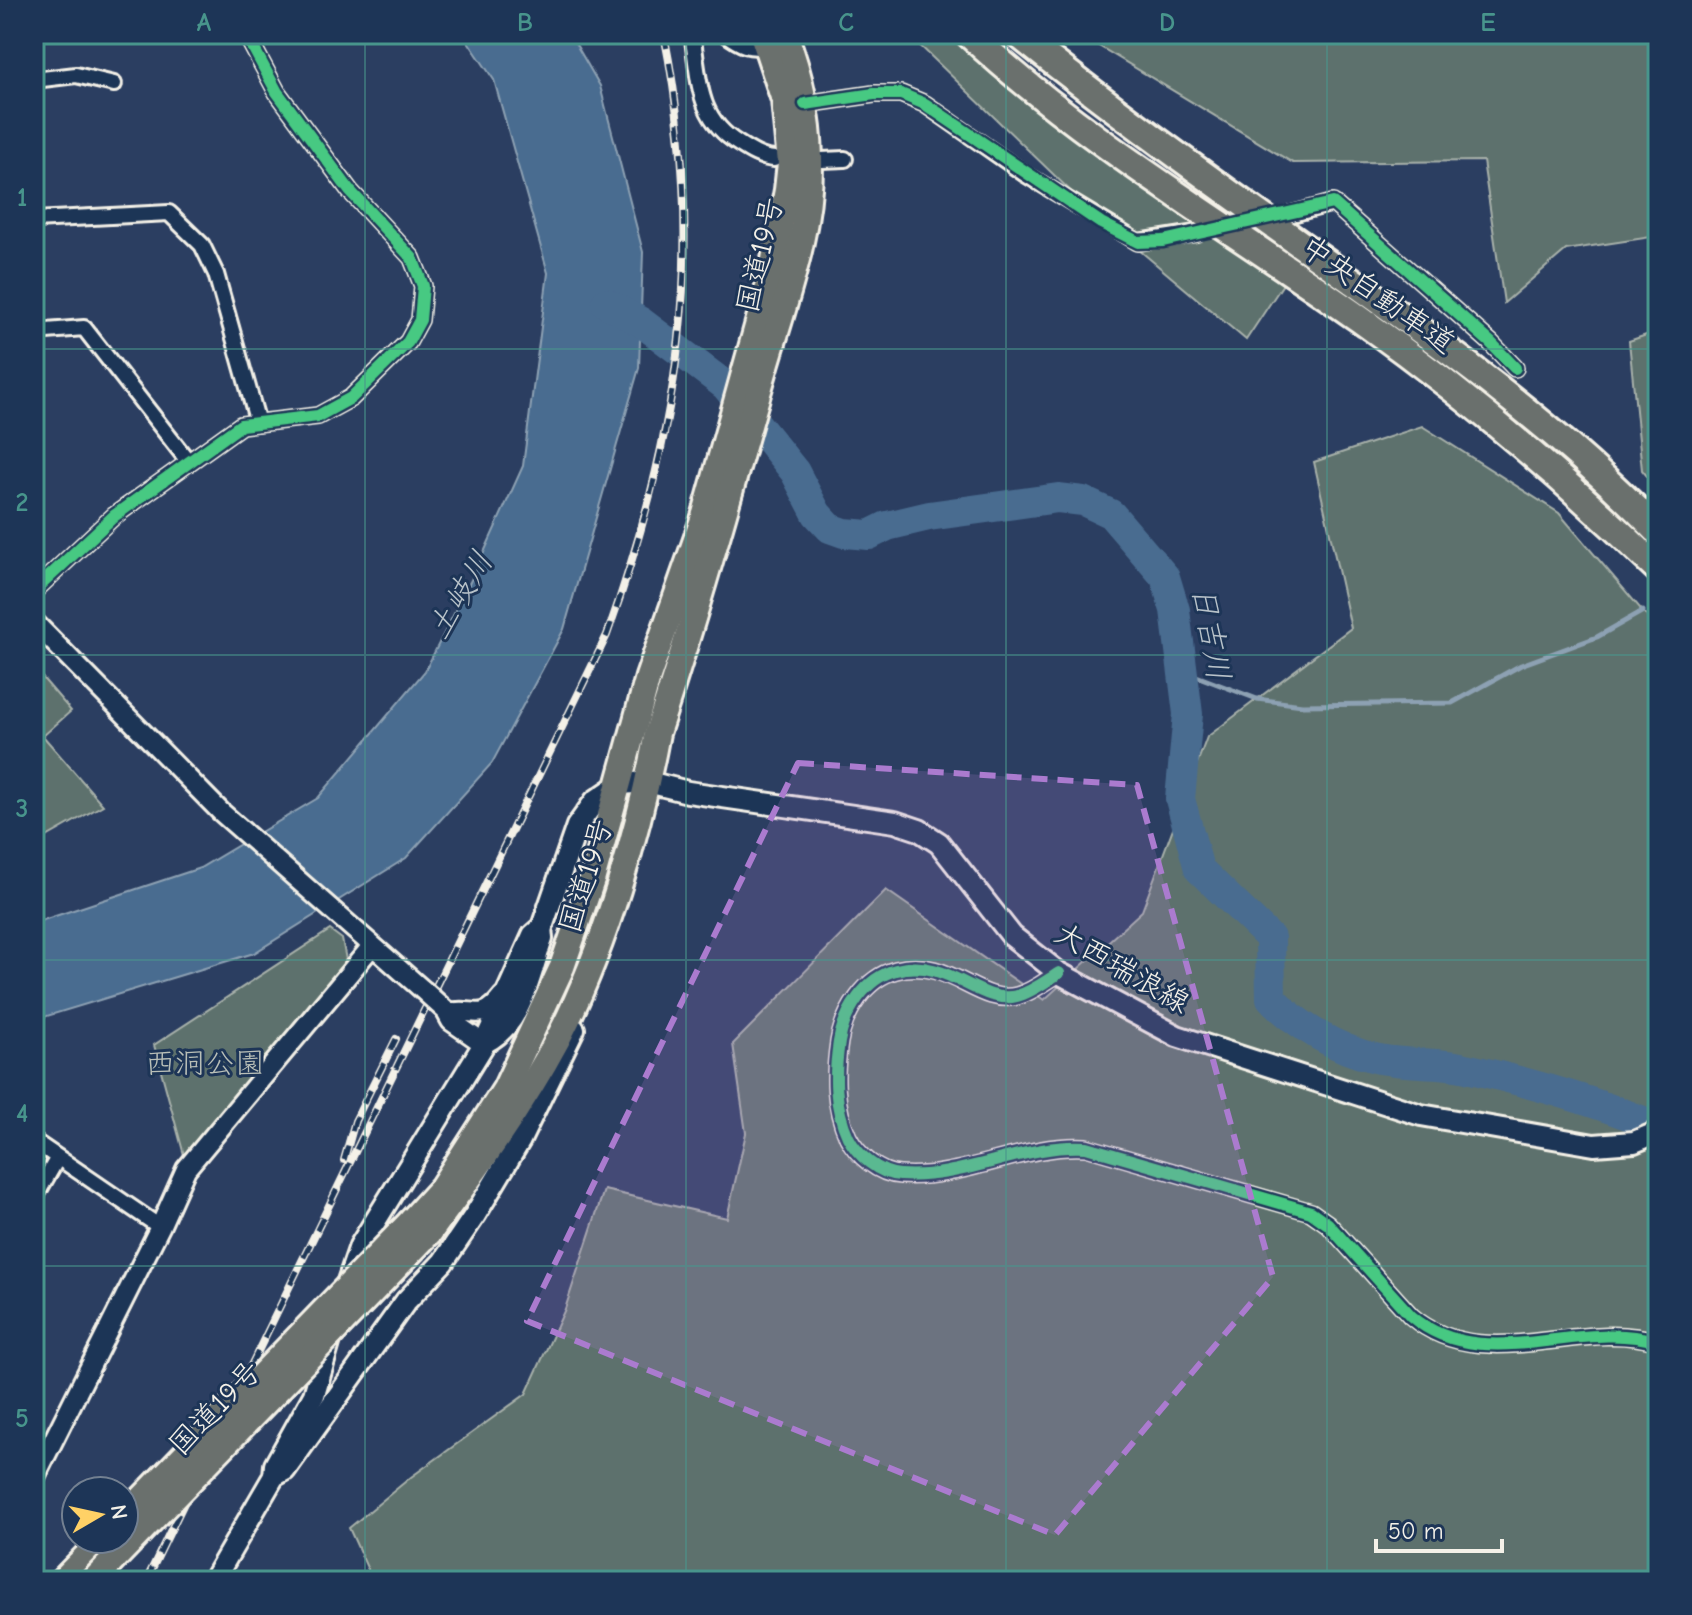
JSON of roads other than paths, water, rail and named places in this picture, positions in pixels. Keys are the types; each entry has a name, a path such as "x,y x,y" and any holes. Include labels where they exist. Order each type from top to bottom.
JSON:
{"highway":[{"name":"中央自動車道","path":"969,34 1041,94 1175,193 1456,390 1570,485 1658,569"},
{"name":"中央自動車道","path":"1018,34 1274,226 1435,337 1536,419 1658,531"},
{"name":"国道19号","path":"752,379 801,236 810,161 805,104 771,38"},
{"name":"国道19号","path":"93,1581 421,1227 519,1105 559,1037 593,960 648,782 657,733 752,379 783,223 790,163 784,100 771,38"},
{"name":"国道19号","path":"140,1501 421,1227 442,1187 477,1136 534,1032 593,877 648,677 705,514 738,431"},
{"path":"62,1581 87,1555"}],"main road":[{"name":"大西瑞浪線","path":"620,784 648,782 688,792 895,822 919,830 939,843 1012,936 1059,973 1177,1036 1391,1107 1594,1145 1653,1135"},
{"path":"213,1581 274,1476 275,1465 314,1395 360,1246 484,1044 533,935 542,927 577,826 595,801 620,784"},
{"path":"274,1476 285,1470 406,1301 443,1262 520,1140 562,1058 587,995 593,960"},
{"path":"348,1278 356,1290 394,1308 406,1301"}],"street":[{"path":"34,591 114,516 241,425 318,416 351,398 408,342 420,320 423,286 412,258 350,191 277,92 246,34"},
{"path":"692,34 701,93 711,120 737,142 774,159"},
{"path":"726,34 744,46 757,48 771,38"},
{"path":"34,80 76,75 114,84"},
{"path":"805,104 874,94 901,94 925,104 1025,174 1138,242 1196,233"},
{"path":"822,160 845,159"},
{"path":"1288,215 1333,203 1490,342 1515,368"},
{"path":"34,220 169,213 202,245 216,274 258,423"},
{"path":"34,332 84,328 188,461"},
{"path":"34,622 221,812 423,990 447,1012 451,1021 484,1044 502,1034 520,1006 543,939 542,927"},
{"path":"34,1479 186,1169 372,946"},
{"path":"1059,973 1032,990 1001,997 934,967 896,970 879,976 852,1007 841,1029 836,1094 840,1120 852,1146 868,1161 899,1175 983,1164 1070,1146 1086,1147 1311,1212 1328,1224 1411,1316 1423,1326 1449,1336 1490,1344 1528,1345 1613,1335 1640,1336 1658,1342"},
{"path":"447,1012 474,1015 492,1011 509,988"},
{"path":"34,1141 160,1227"},
{"path":"34,1199 57,1159"}],"water":[{"path":"463,34 570,34 600,86 643,252 639,368 564,629 492,763 406,858 254,953 34,1020 34,923 200,868 318,798 425,671 476,570 523,466 548,273 494,80"}],"waterway":[{"name":"日吉川","path":"606,303 641,322 726,386 795,472 817,514 830,528 844,533 869,535 887,526 929,516 1058,498 1083,501 1111,514 1165,577 1175,610 1188,714 1180,799 1199,869 1270,938 1271,998 1306,1027 1333,1043 1361,1054 1386,1060 1455,1066 1491,1074 1587,1101 1658,1127"},
{"path":"1183,671 1257,699 1302,705 1452,703 1521,665 1597,637 1643,611"}],"railway":[{"path":"146,1581 607,635 653,485 679,338 684,265 684,190 677,113 664,34"},
{"path":"344,1160 355,1121 396,1039"}],"water label":[{"name":"土岐川","path":"460,595"}],"park label":[{"name":"西洞公園","path":"205,1063"}]}
